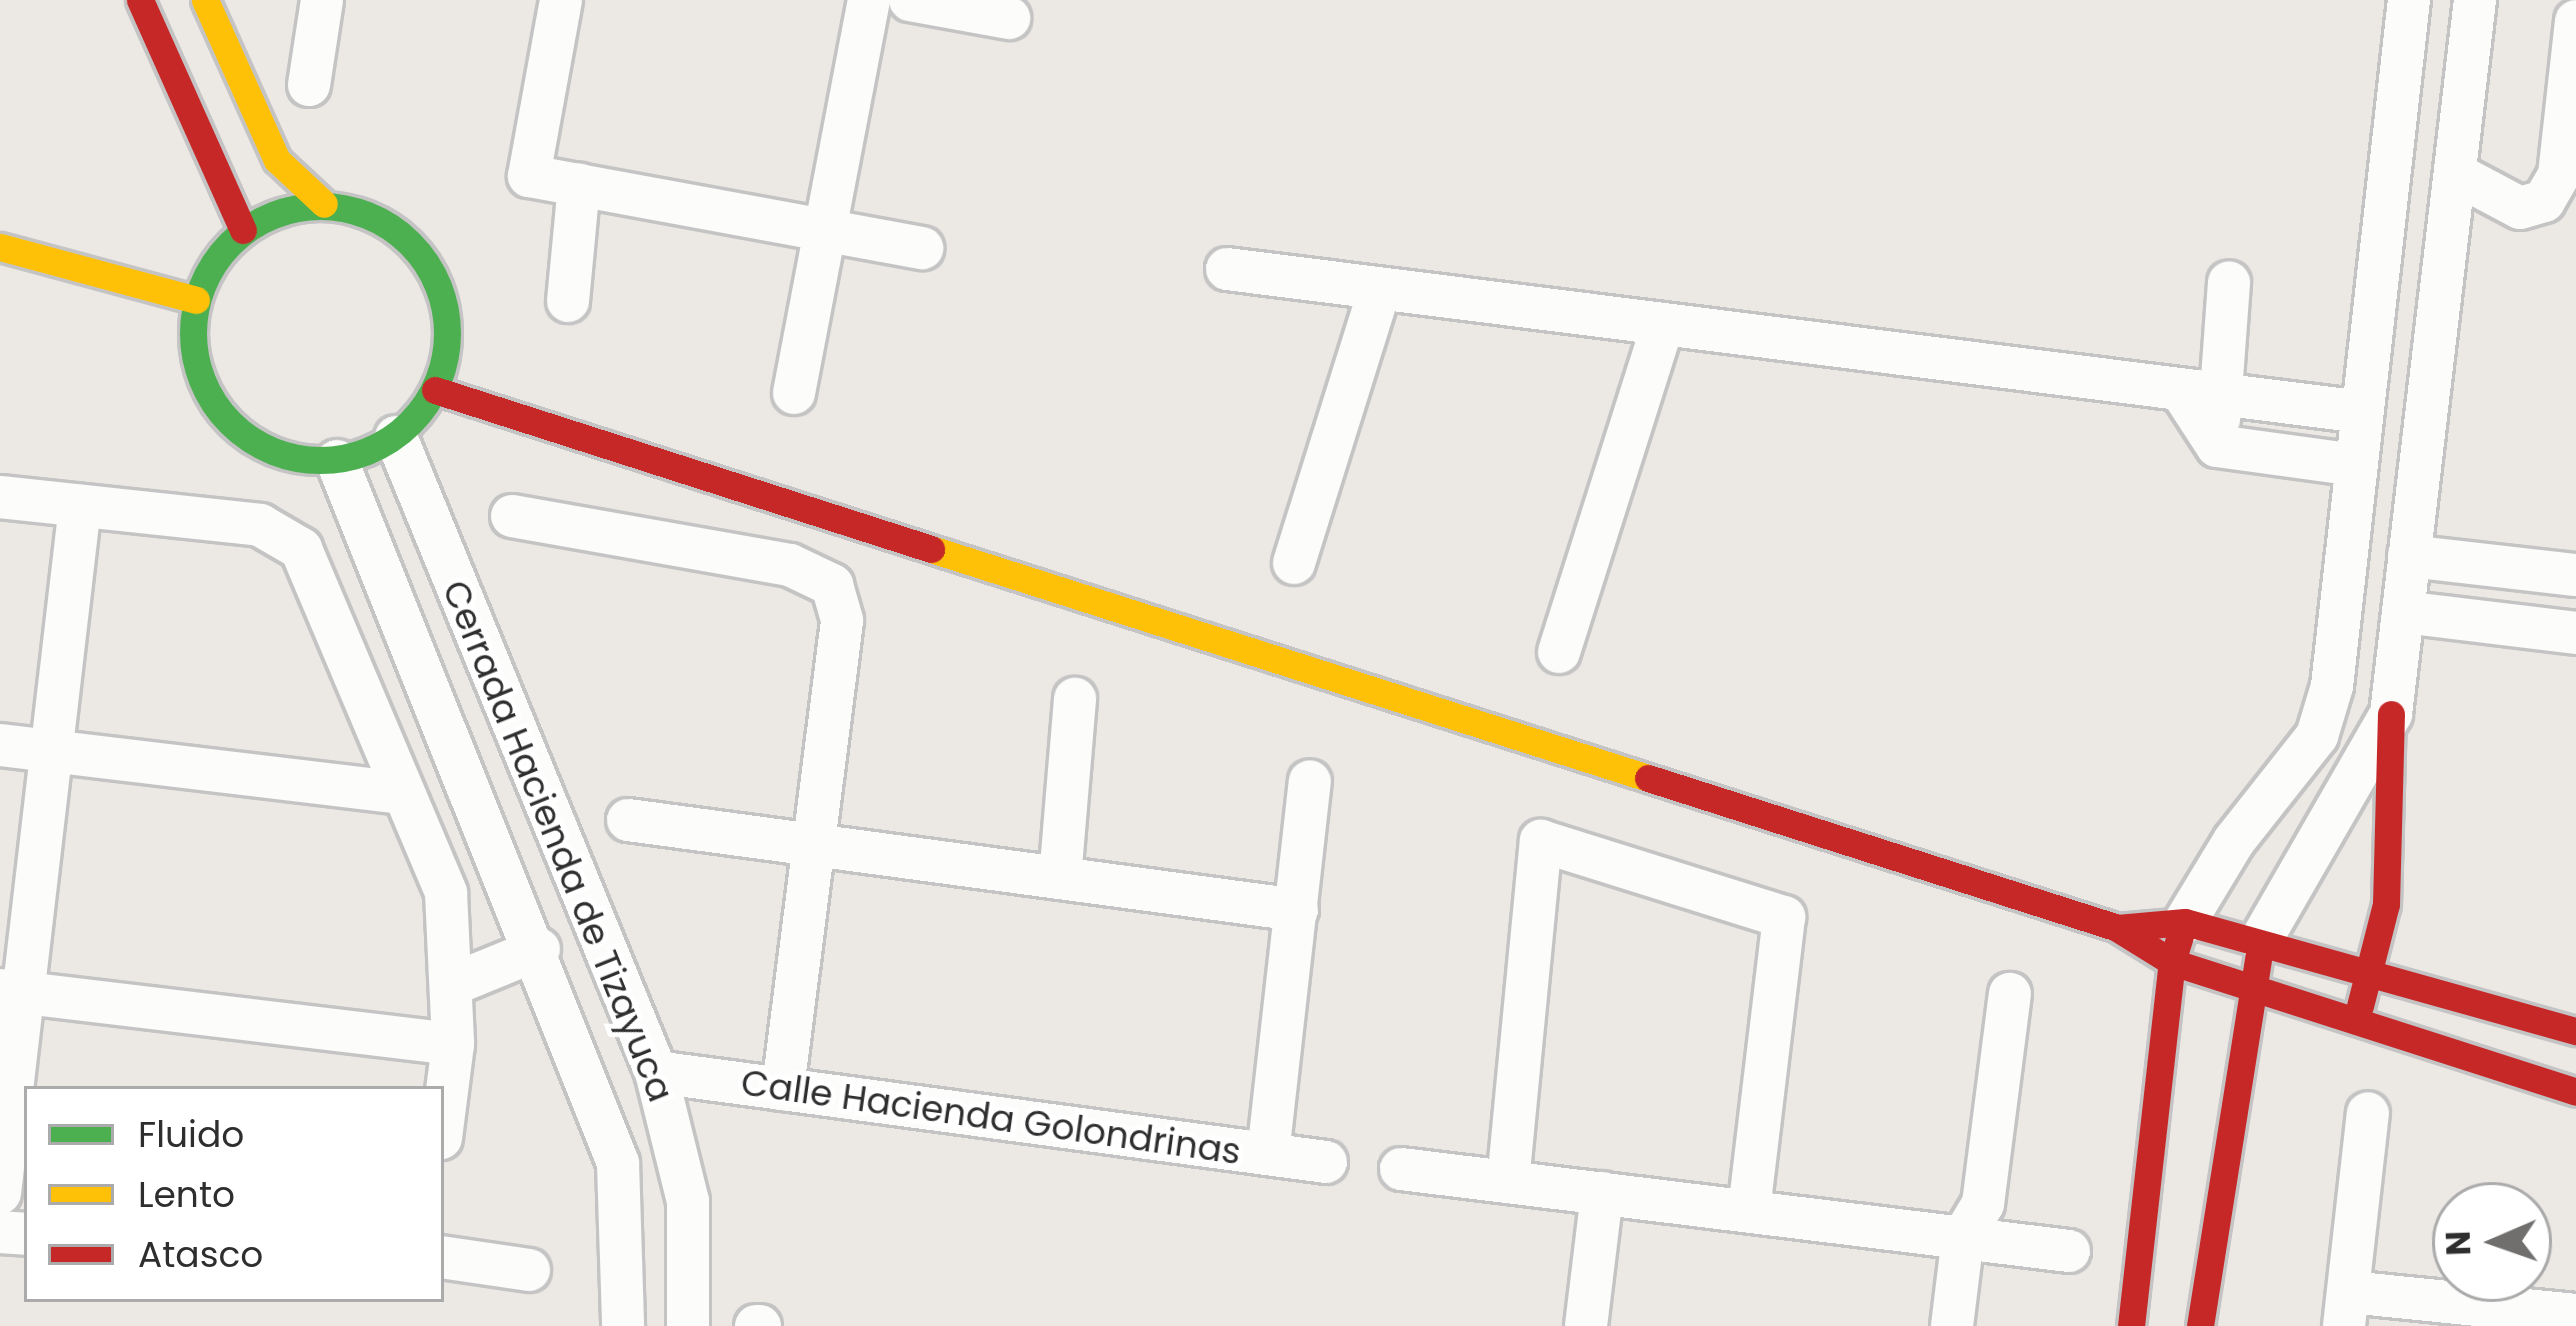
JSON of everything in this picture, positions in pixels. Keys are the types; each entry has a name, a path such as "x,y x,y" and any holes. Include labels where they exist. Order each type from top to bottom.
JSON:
{"street":[{"path":"140,0 244,230"},
{"path":"205,0 278,160 324,204"},
{"path":"309,85 322,0"},
{"path":"561,0 529,176 922,248"},
{"path":"794,393 868,0"},
{"path":"910,0 1009,18"},
{"path":"2131,1326 2172,962 2185,922 2234,841 2317,736 2332,686 2408,0"},
{"path":"2356,1018 2373,968 2386,904 2391,714 2475,0"},
{"path":"2456,175 2520,208 2544,201 2559,176 2576,21"},
{"path":"568,301 579,185"},
{"path":"324,204 365,212 402,234 430,267 446,306 448,349 435,390 396,437 337,461 295,460 256,445 224,418 201,382 192,341 196,299 214,261 244,230 281,210 324,204"},
{"path":"0,247 196,299"},
{"path":"1226,269 2362,412"},
{"path":"2229,283 2200,391 2217,446 2356,465"},
{"path":"1294,563 1380,289"},
{"path":"1559,652 1663,324"},
{"path":"435,390 2117,928 2172,962 2576,1092"},
{"name":"Cerrada Hacienda de Tizayuca","path":"396,437 656,1072 688,1201 688,1326"},
{"name":"Cerrada Hacienda de Tizayuca","path":"337,461 538,949 618,1163 622,1326"},
{"path":"0,497 260,525 301,549 446,892 453,1044 444,1114"},
{"path":"0,1193 12,991 52,751 80,506"},
{"path":"512,516 790,566 832,585 842,621 783,1089"},
{"path":"2409,556 2576,574"},
{"path":"2403,612 2576,633"},
{"path":"1060,878 1075,699"},
{"path":"2200,1326 2261,940 2391,714"},
{"path":"0,745 403,793"},
{"path":"1268,1154 1310,781"},
{"path":"628,820 1297,910"},
{"path":"1508,1182 1541,841 1784,917 1749,1211"},
{"path":"2117,928 2185,922 2373,968 2576,1031"},
{"path":"451,985 538,949"},
{"path":"12,991 453,1044"},
{"path":"1952,1326 1963,1238 1983,1204 2009,994"},
{"name":"Calle Hacienda Golondrinas","path":"656,1072 1326,1162"},
{"path":"2368,1113 2347,1309 2576,1315"},
{"path":"1401,1168 2069,1250"},
{"path":"1586,1326 1602,1193"},
{"path":"444,1257 529,1270"}],"traffic: fast":[{"path":"320,206 369,215 410,243 438,284 447,333 438,382 410,423 369,451 320,460 271,451 230,423 202,382 193,333 202,284 230,243 271,215 320,206"}],"traffic: slow":[{"path":"205,0 277,160 324,204"},
{"path":"0,247 196,300"},
{"path":"931,549 1648,778"}],"traffic: jam":[{"path":"140,0 243,230"},
{"path":"435,390 931,549"},
{"path":"2360,1006 2386,904 2391,714"},
{"path":"1648,778 2117,928 2172,962 2576,1092"},
{"path":"2117,928 2185,922 2576,1031"},
{"path":"2131,1326 2172,962 2183,927"},
{"path":"2200,1326 2260,947"}]}
